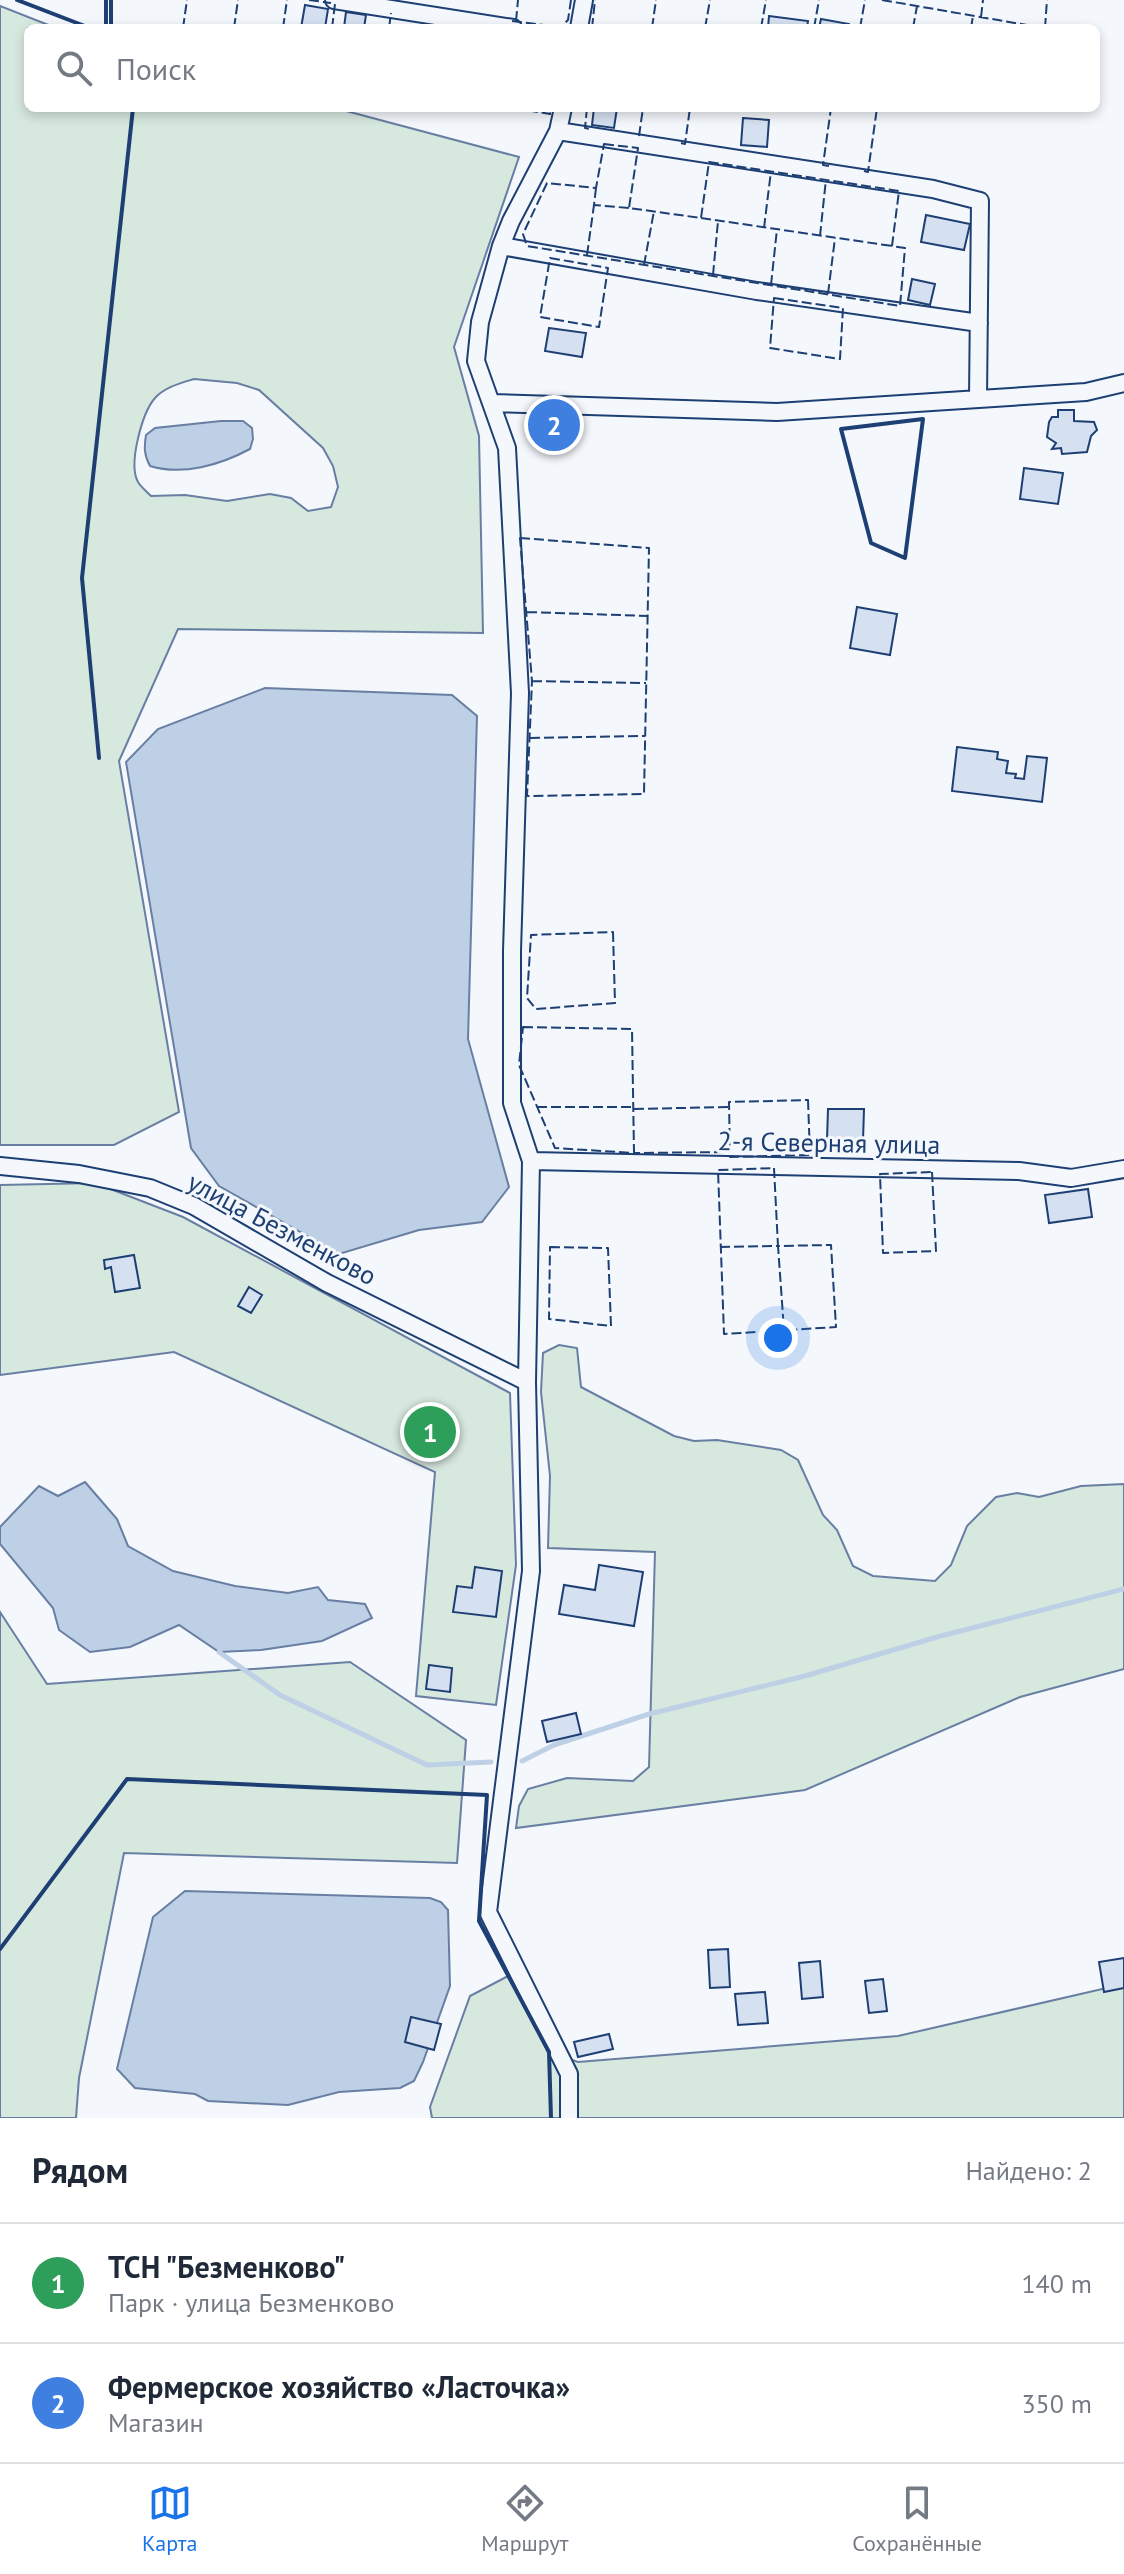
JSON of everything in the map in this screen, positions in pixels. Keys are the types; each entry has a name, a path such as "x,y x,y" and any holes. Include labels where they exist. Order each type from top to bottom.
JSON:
{"street":[{"path":"334,0 487,24"},
{"path":"580,24 584,0"},
{"path":"562,112 558,131 501,246 480,322 476,361 507,448 520,693 512,951 512,1103 531,1161 527,1382 531,1571 488,1912 569,2074 569,2118"},
{"path":"558,131 933,189 980,201 978,399"},
{"path":"501,246 757,291 979,323"},
{"path":"492,403 777,412 1086,392 1124,383"},
{"name":"2-я Северная улица","path":"531,1161 1019,1171 1071,1178 1124,1169"},
{"name":"улица Безменково","path":"0,1166 79,1174 150,1188 194,1206 327,1283 527,1382"}],"shaded area":[{"path":"0,6 46,24 24,24 24,112 350,112 519,157 454,347 479,436 483,633 178,629 119,761 179,1112 114,1145 0,1145","holes":["194,379 237,383 259,390 323,448 333,466 338,487 331,507 308,511 291,498 270,494 227,501 185,495 151,496 139,484 135,474 138,439 145,415 159,394"]},
{"path":"95,1183 183,1217 510,1393 516,1565 496,1705 416,1696 435,1472 174,1352 0,1375 0,1185"},
{"path":"559,1345 577,1348 581,1387 674,1436 781,1450 798,1460 823,1515 837,1530 853,1566 873,1576 935,1581 951,1565 967,1526 996,1497 1017,1493 1039,1497 1081,1486 1124,1484 1124,1669 1020,1697 805,1790 516,1828 519,1806 528,1789 567,1778 633,1781 649,1767 655,1552 548,1548 550,1476 541,1392 543,1353"},
{"path":"0,1612 47,1684 350,1662 466,1740 457,1863 124,1853 79,2078 76,2118 0,2118"},
{"path":"510,1975 549,2052 578,2062 898,2036 1124,1984 1124,2118 432,2118 430,2107 470,1996"}],"water":[{"path":"243,421 252,428 250,449 201,467 175,470 150,466 145,439 155,428"},
{"path":"265,688 452,695 477,716 468,1039 509,1187 482,1222 419,1230 339,1254 219,1186 191,1148 126,762 158,729"},
{"path":"85,1482 117,1519 128,1546 173,1571 235,1586 288,1593 318,1587 328,1600 365,1604 372,1618 322,1641 261,1650 219,1652 179,1625 130,1647 90,1652 59,1630 53,1608 0,1544 0,1527 39,1486 58,1496"},
{"path":"185,1891 430,1898 441,1902 448,1910 450,1986 414,2081 400,2088 339,2092 288,2105 208,2101 195,2094 135,2088 117,2069 153,1917"}],"building":[{"path":"305,5 328,9 326,24 302,24"},
{"path":"346,12 366,15 365,24 344,24"},
{"path":"769,16 808,21 808,24 768,24"},
{"path":"821,19 849,24 820,24"},
{"path":"594,112 616,112 614,128 592,125"},
{"path":"743,118 769,120 767,147 741,145"},
{"path":"926,215 970,224 964,250 921,242"},
{"path":"912,279 935,284 930,305 908,300"},
{"path":"549,328 586,333 582,357 545,351"},
{"path":"1058,410 1074,410 1074,421 1094,422 1097,430 1091,436 1087,452 1062,454 1061,448 1052,449 1056,443 1047,437 1049,422 1052,417 1058,417"},
{"path":"1024,468 1063,473 1058,504 1020,499"},
{"path":"857,607 897,614 890,655 850,648"},
{"path":"957,747 998,752 997,759 1008,761 1006,773 1016,774 1015,778 1024,779 1027,756 1047,758 1042,802 952,791"},
{"path":"828,1109 864,1109 863,1141 827,1140"},
{"path":"1088,1189 1092,1217 1049,1223 1045,1195"},
{"path":"134,1255 140,1288 115,1292 111,1267 105,1269 104,1260"},
{"path":"249,1287 262,1295 251,1313 238,1306"},
{"path":"599,1565 643,1572 634,1626 559,1614 564,1585 595,1590"},
{"path":"475,1567 502,1571 496,1617 453,1612 457,1586 472,1588"},
{"path":"429,1665 452,1668 450,1692 426,1689"},
{"path":"576,1713 581,1734 547,1742 542,1721"},
{"path":"728,1949 730,1987 710,1988 708,1950"},
{"path":"1124,1958 1124,1988 1104,1992 1099,1962"},
{"path":"820,1961 823,1997 802,1999 799,1963"},
{"path":"883,1979 887,2011 869,2013 865,1981"},
{"path":"765,1992 768,2023 738,2025 735,1994"},
{"path":"411,2017 441,2024 434,2050 405,2042"},
{"path":"609,2034 613,2049 578,2057 574,2042"}],"waterway":[{"path":"522,1761 554,1745 649,1714 805,1676 937,1637 1124,1589"},
{"path":"219,1652 280,1695 427,1765 491,1762"}],"fence":[{"path":"184,24 187,0"},
{"path":"235,24 238,0"},
{"path":"284,24 287,0"},
{"path":"309,0 331,3"},
{"path":"516,21 518,0"},
{"path":"564,24 568,20 571,0"},
{"path":"592,24 595,0"},
{"path":"653,24 656,0"},
{"path":"706,24 710,0"},
{"path":"762,24 766,0"},
{"path":"815,24 819,0"},
{"path":"861,24 865,0"},
{"path":"882,0 1021,24"},
{"path":"981,17 983,0"},
{"path":"1045,24 1047,0"},
{"path":"332,24 335,4"},
{"path":"914,24 917,6"},
{"path":"390,24 391,13"},
{"path":"972,24 973,16"},
{"path":"512,21 536,24"},
{"path":"538,112 550,112"},
{"path":"587,112 585,128 590,129"},
{"path":"639,136 642,112"},
{"path":"681,143 685,144 689,112"},
{"path":"829,166 823,165 830,112"},
{"path":"864,171 868,172 876,112"},
{"path":"604,144 638,148 629,208 701,218 709,162 899,191 892,246 905,248 900,306 527,246 523,234 547,183 596,188 604,144"},
{"path":"764,228 771,171"},
{"path":"820,236 826,179"},
{"path":"596,188 594,205 629,208"},
{"path":"587,255 594,205"},
{"path":"644,265 654,211"},
{"path":"701,218 892,246"},
{"path":"713,275 718,221"},
{"path":"771,285 777,229"},
{"path":"828,294 835,238"},
{"path":"550,258 608,268 599,327 540,317 550,258"},
{"path":"774,298 843,308 840,359 770,348 774,298"},
{"path":"520,538 649,548 644,794 527,796 532,681 520,538"},
{"path":"527,612 648,616"},
{"path":"532,681 646,683"},
{"path":"530,738 645,736"},
{"path":"613,932 615,1003 536,1009 527,998 531,935 613,932"},
{"path":"523,1027 632,1029 634,1153 555,1148 519,1065 523,1027"},
{"path":"808,1100 810,1155 730,1157 729,1102 808,1100"},
{"path":"537,1107 634,1107"},
{"path":"634,1109 729,1107"},
{"path":"634,1149 634,1153 730,1152"},
{"path":"774,1168 778,1246 831,1245 836,1327 724,1334 718,1170 774,1168"},
{"path":"932,1172 936,1251 883,1253 880,1174 932,1172"},
{"path":"720,1247 778,1246 784,1330"},
{"path":"550,1247 608,1248 611,1326 549,1319 550,1247"}],"wall":[{"path":"17,0 80,24"},
{"path":"106,0 106,24"},
{"path":"111,0 111,24"},
{"path":"99,758 82,578 133,112"},
{"path":"923,419 905,558 871,543 841,429 923,419"},
{"path":"0,1949 127,1779 487,1795 479,1921 549,2052 551,2118"}],"place":[{"name":"Фермерское хозяйство «Ласточка»","path":"554,425"},
{"name":"ТСН \"Безменково\"","path":"430,1432"}]}
